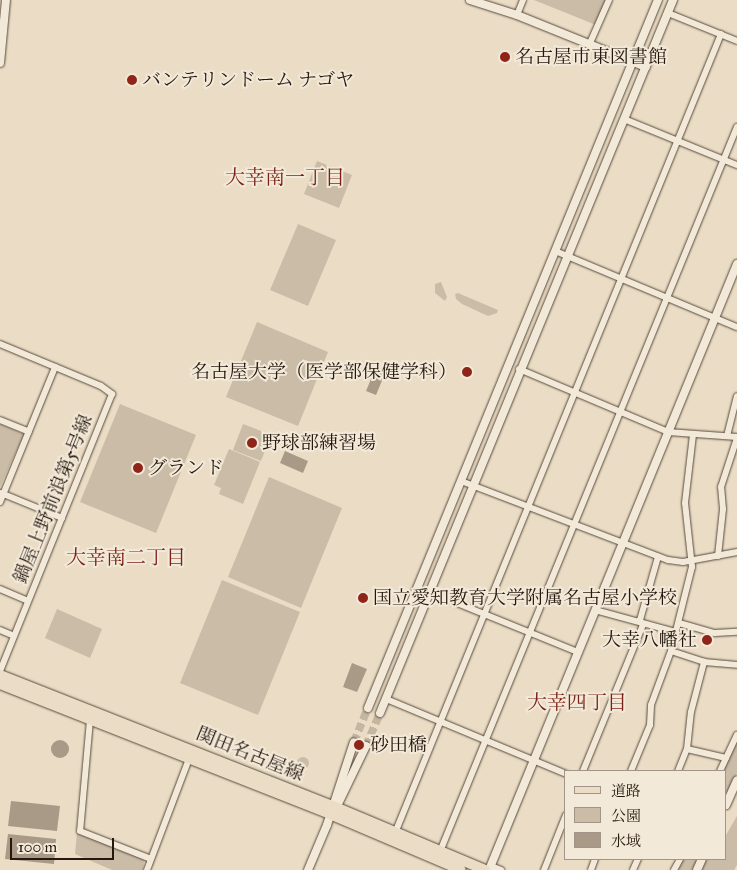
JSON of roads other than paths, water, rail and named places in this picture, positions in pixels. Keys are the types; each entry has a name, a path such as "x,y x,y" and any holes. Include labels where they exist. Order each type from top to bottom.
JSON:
{"main road":[{"name":"関田名古屋線","path":"0,675 438,856 488,869"},
{"name":"関田名古屋線","path":"0,684 90,720 191,755"},
{"name":"関田名古屋線","path":"333,811 395,833 460,870"}],"street":[{"path":"0,63 6,0"},
{"path":"470,0 517,15 646,66"},
{"path":"517,15 523,0"},
{"path":"590,44 609,0"},
{"path":"368,708 658,0"},
{"path":"380,713 474,486 519,370 673,0"},
{"path":"668,13 737,41"},
{"path":"395,833 721,34"},
{"path":"624,119 737,165"},
{"path":"438,856 737,126"},
{"path":"555,251 737,327"},
{"path":"501,870 488,869 737,264"},
{"path":"0,344 55,367 2,493 0,502"},
{"name":"鍋屋上野前浪第5号線","path":"0,670 112,394 101,386 55,367"},
{"path":"519,370 668,432 737,437 722,487 722,526 718,556"},
{"path":"727,436 730,413 737,396"},
{"path":"0,420 28,432"},
{"path":"631,770 650,725 651,705 679,623 691,561 685,503 693,435"},
{"path":"461,481 658,557 691,561 737,552"},
{"path":"2,493 62,518"},
{"path":"583,770 642,623 658,557"},
{"path":"0,589 28,601"},
{"path":"430,592 578,652"},
{"path":"596,610 676,632"},
{"path":"679,623 715,633 737,632"},
{"path":"0,630 14,636"},
{"path":"671,651 704,662 737,666"},
{"path":"678,770 687,748 691,712 704,662"},
{"path":"386,699 564,773"},
{"path":"90,720 80,831 151,859"},
{"path":"720,770 737,735"},
{"path":"333,811 354,742"},
{"path":"308,870 333,811 366,746"},
{"path":"687,748 726,758"},
{"path":"146,870 191,755"},
{"path":"727,803 737,780"},
{"path":"544,870 564,820"}],"water":[{"path":"376,367 386,371 376,395 366,391"},
{"path":"285,451 308,461 303,473 280,463"},
{"path":"352,663 367,669 357,692 343,687"},
{"path":"60,740 66,743 69,749 66,755 60,758 54,755 51,749 54,743"},
{"path":"11,801 60,806 57,831 8,826"},
{"path":"8,834 56,839 54,864 5,859"}],"tunnel":[{"path":"354,742 368,708"},
{"path":"366,746 380,713"}],"place":[{"name":"名古屋市東図書館","path":"505,57"},
{"name":"バンテリンドーム ナゴヤ","path":"132,80"},
{"name":"名古屋大学（医学部保健学科）","path":"467,372"},
{"name":"野球部練習場","path":"252,443"},
{"name":"グランド","path":"138,468"},
{"name":"国立愛知教育大学附属名古屋小学校","path":"363,598"},
{"name":"大幸八幡社","path":"707,640"},
{"name":"砂田橋","path":"359,745"}],"district":[{"name":"大幸南一丁目","path":"285,177"},
{"name":"大幸南二丁目","path":"126,557"},
{"name":"大幸四丁目","path":"577,702"}]}
